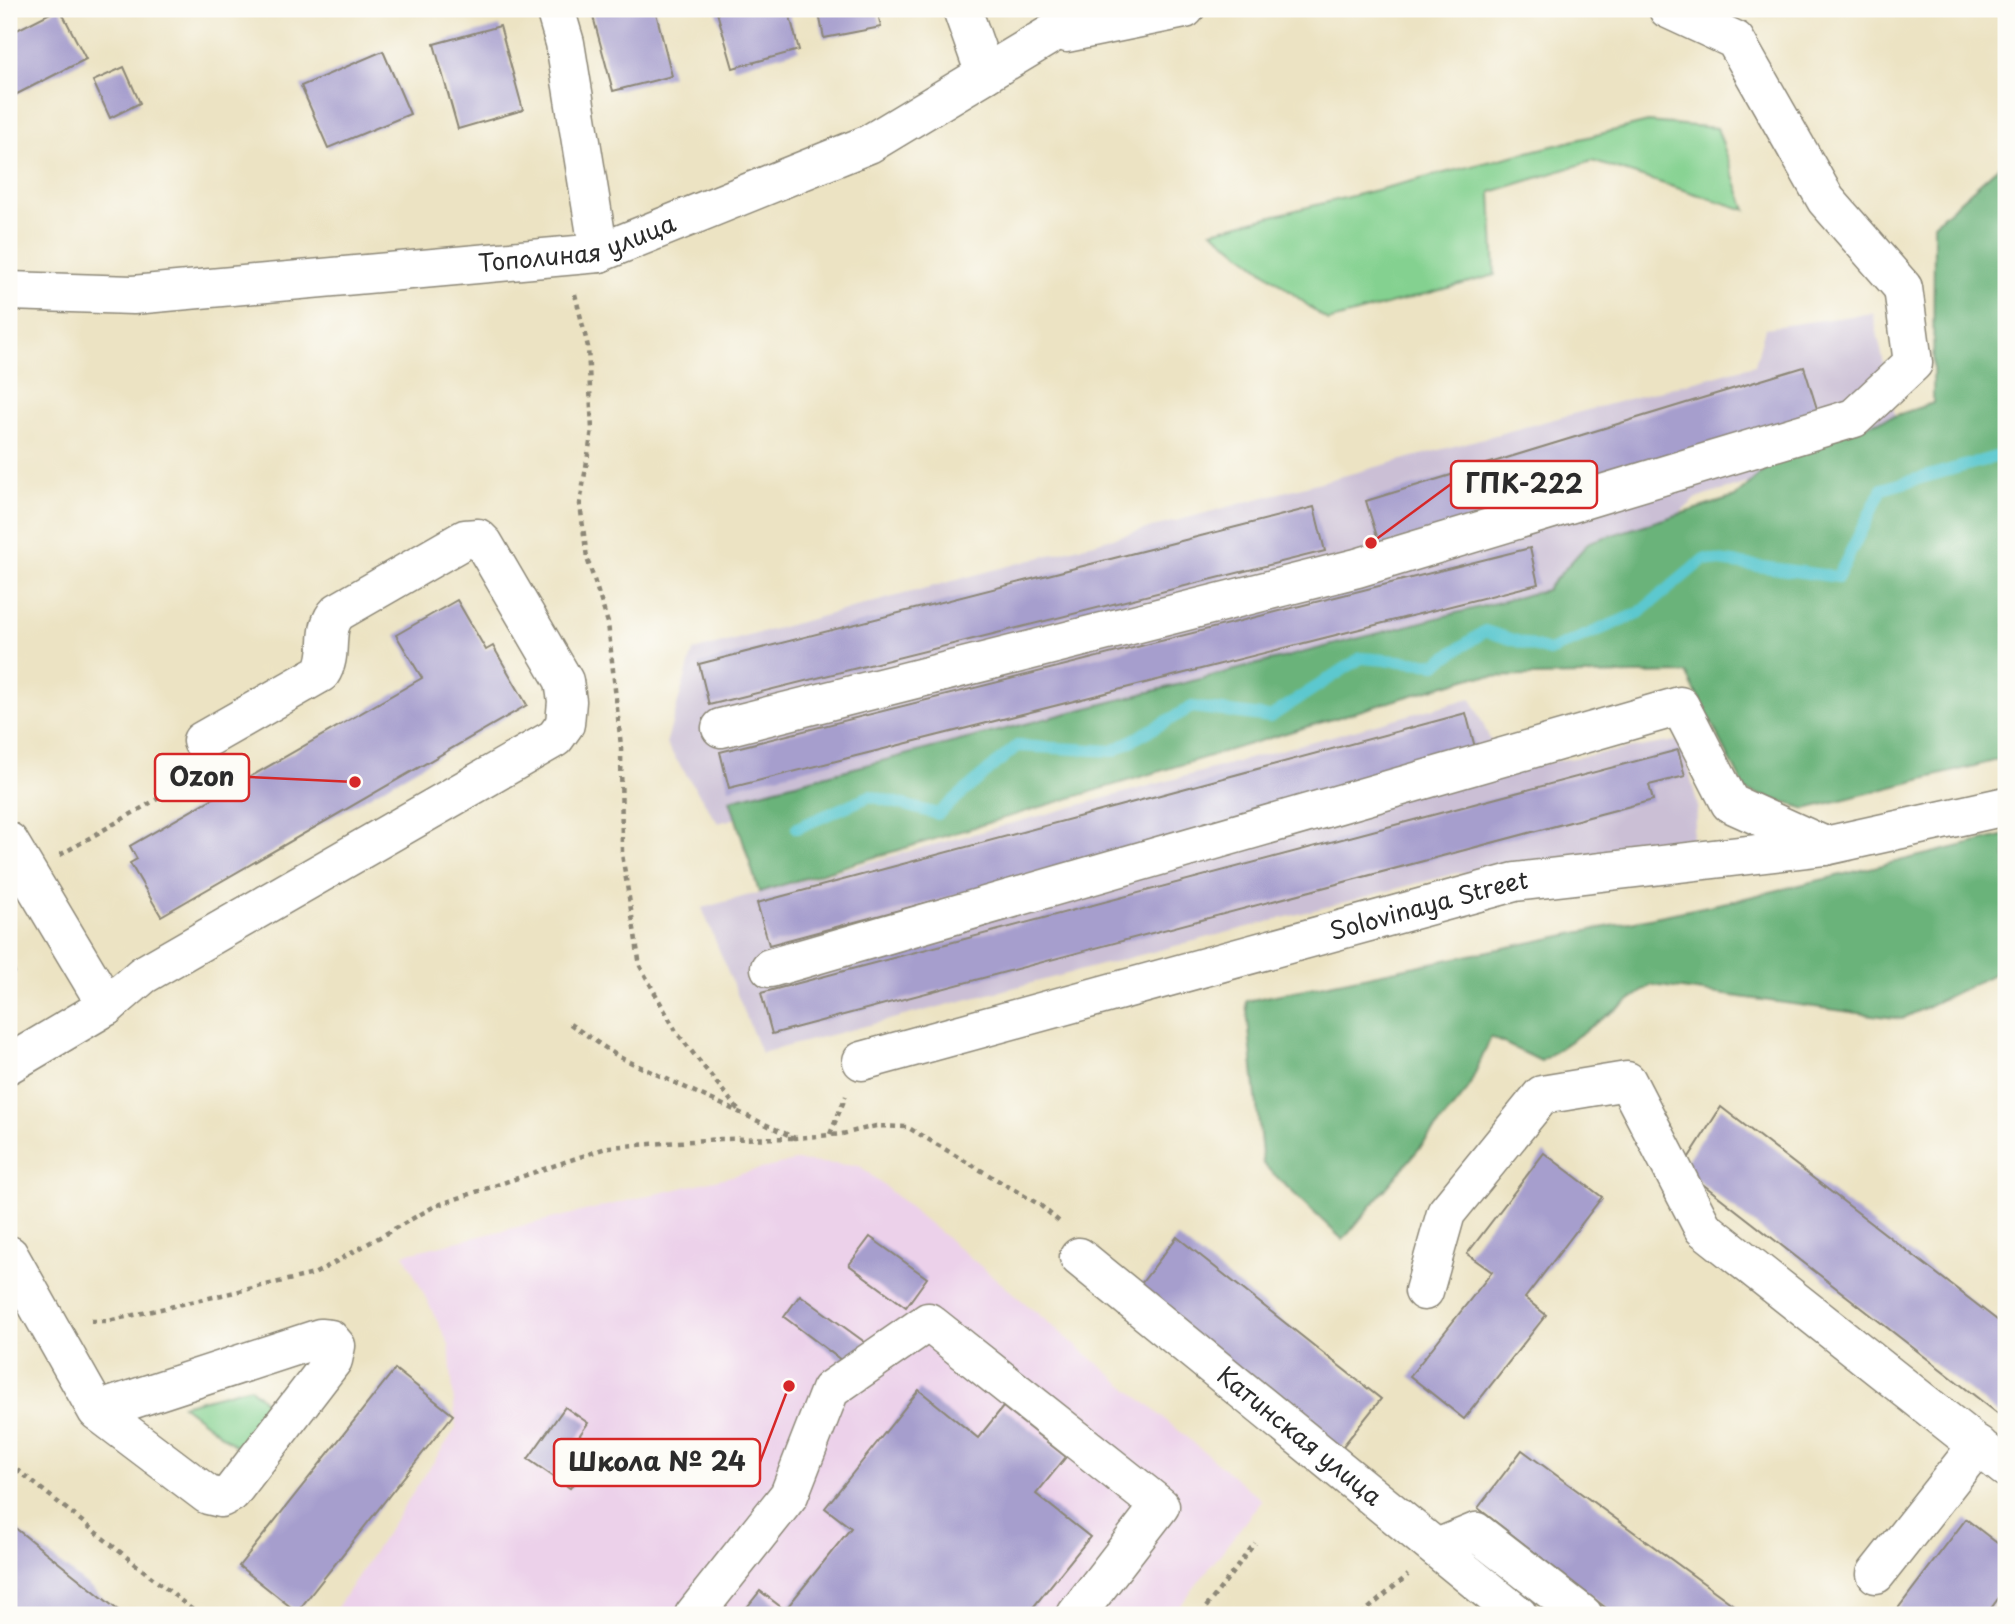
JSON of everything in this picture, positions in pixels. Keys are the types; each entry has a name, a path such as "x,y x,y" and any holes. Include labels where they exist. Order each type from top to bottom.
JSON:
{"street":[{"path":"555,9 565,43 583,254"},
{"path":"962,9 985,74"},
{"name":"Тополиная улица","path":"9,291 133,295 583,254 869,144 1093,9"},
{"path":"1047,37 1185,9"},
{"path":"721,728 1357,568 1854,418 1913,363 1903,288 1826,200 1735,40 1668,9"},
{"path":"9,1065 107,1006 143,975 555,738 565,724 567,690 485,544 478,538 465,539 338,612 331,619 328,658 321,673 202,741"},
{"path":"770,968 1679,706 1730,803 1825,846"},
{"name":"Solovinaya Street","path":"862,1061 1516,883 1825,846 2006,806"},
{"path":"18,858 107,1006"},
{"path":"1424,1291 1446,1213 1542,1095 1627,1081 1703,1228 1992,1456 1876,1574"},
{"path":"9,1255 97,1410 208,1495 221,1498 231,1493 333,1360 336,1346 330,1339 320,1338 97,1410"},
{"name":"Катинская улица","path":"1079,1257 1518,1615"},
{"path":"694,1615 789,1494 830,1390 928,1322 1160,1506 1076,1615"},
{"path":"1437,1548 1476,1532 1583,1615"}],"path":[{"path":"583,254 592,430 580,504 587,558 608,623 621,746 622,854 640,966 677,1033 739,1111"},
{"path":"18,858 192,778 202,741"},
{"path":"570,1024 619,1057 795,1139"},
{"path":"45,1319 108,1321 314,1274 435,1206 610,1147 720,1139 795,1139 842,1134 876,1126 906,1127 1040,1205"},
{"path":"9,1463 199,1615"},
{"path":"1200,1615 1255,1543"},
{"path":"1361,1615 1384,1597"}],"shaded area":[{"path":"1873,313 1900,439 1697,498 1595,588 718,823 666,744 693,651 1755,365 1765,328"},
{"path":"1471,698 1504,770 1681,740 1698,807 1687,857 1578,881 1457,873 761,1053 702,908"},
{"path":"795,1161 860,1166 1262,1500 1173,1615 332,1615 456,1428 449,1345 404,1254"}],"green space":[{"path":"1648,122 1717,128 1746,210 1592,161 1491,192 1495,275 1328,321 1212,231"},
{"path":"2006,160 2006,758 1806,809 1746,791 1686,673 1472,677 759,892 730,800 1546,590 1589,542 1735,497 1783,453 1933,403 1934,224"},
{"path":"2006,835 2006,968 1902,1019 1652,985 1541,1061 1491,1037 1467,1091 1343,1240 1263,1164 1246,1001 1737,900"},
{"path":"250,1387 269,1406 237,1447 182,1405"}],"building":[{"path":"58,9 86,59 9,98 9,34"},
{"path":"591,9 655,9 672,76 613,91"},
{"path":"716,9 788,9 799,50 733,68"},
{"path":"818,9 877,9 881,27 824,38"},
{"path":"500,26 523,110 458,129 434,44"},
{"path":"383,51 410,114 328,148 301,86"},
{"path":"124,67 140,103 110,118 93,81"},
{"path":"1804,367 1818,412 1380,546 1366,501"},
{"path":"1314,507 1325,551 709,705 699,664"},
{"path":"1530,548 1538,584 729,788 720,752"},
{"path":"457,600 486,650 493,646 527,705 161,916 130,863 137,859 130,846 422,678 396,635"},
{"path":"1466,713 1477,755 769,945 757,903"},
{"path":"1678,750 1685,776 1649,785 1653,800 772,1034 761,993"},
{"path":"9,961 15,972 9,976"},
{"path":"1721,1107 2006,1327 2006,1420 1682,1168"},
{"path":"1544,1153 1602,1197 1525,1298 1546,1315 1464,1419 1410,1376 1492,1272 1467,1254"},
{"path":"870,1237 927,1278 906,1307 849,1265"},
{"path":"1177,1237 1381,1399 1335,1456 1134,1293"},
{"path":"800,1295 866,1343 849,1366 784,1317"},
{"path":"395,1369 453,1415 297,1612 239,1566"},
{"path":"919,1390 978,1438 1003,1407 1066,1457 1036,1494 1090,1537 1027,1615 741,1615 760,1591 785,1610 851,1528 825,1508"},
{"path":"565,1407 588,1423 573,1445 592,1458 570,1488 528,1459"},
{"path":"1522,1450 1747,1615 1615,1615 1478,1508"},
{"path":"1966,1519 2006,1550 2006,1588 1986,1615 1893,1615"},
{"path":"9,1523 124,1615 9,1615"}],"waterway":[{"path":"797,828 870,796 938,814 1017,746 1113,751 1192,707 1270,717 1361,658 1436,664 1485,631 1549,651 1639,613 1704,559 1838,577 1882,489 2006,454"}],"place":[{"name":"ГПК-222","path":"1371,543"},
{"name":"Ozon","path":"355,782"},
{"name":"Школа № 24","path":"789,1386"}]}
